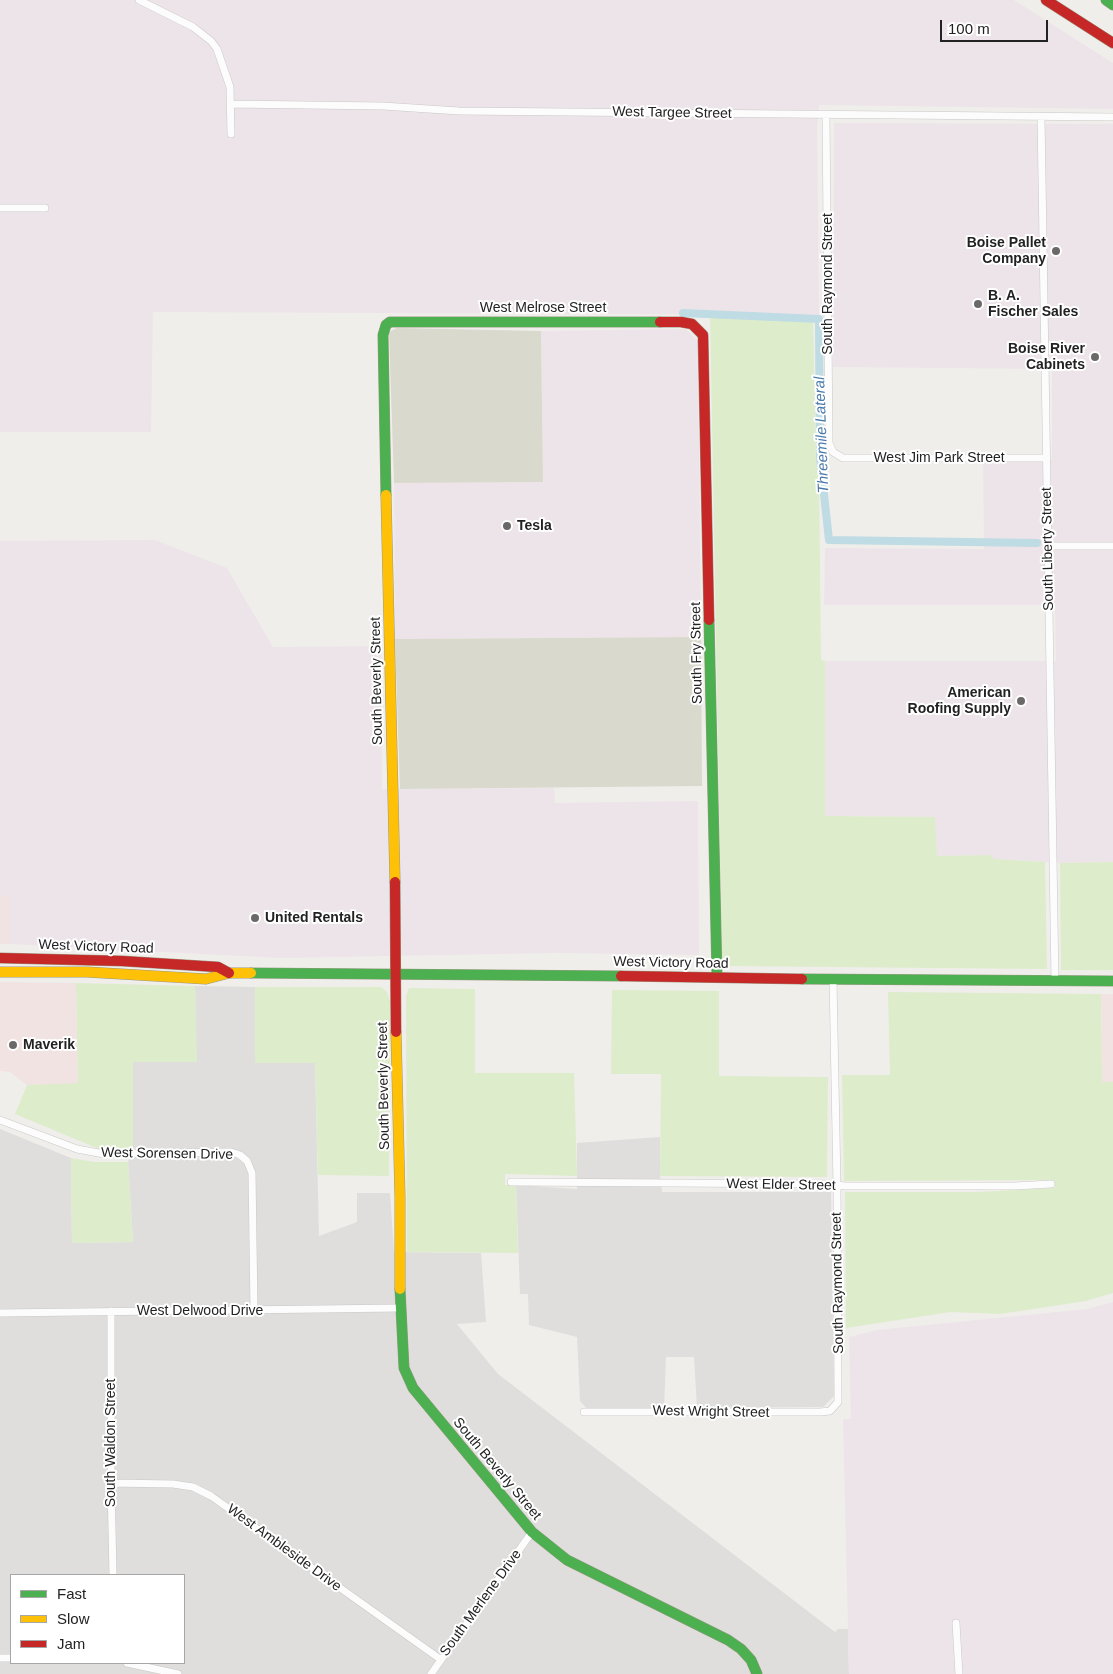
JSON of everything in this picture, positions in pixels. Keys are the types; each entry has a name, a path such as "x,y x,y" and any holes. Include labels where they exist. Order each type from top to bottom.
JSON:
{"main road":[{"path":"1046,0 1113,43"},
{"path":"1106,0 1113,5"},
{"name":"West Melrose Street","path":"386,325 396,321 681,322 692,324 698,329"},
{"name":"South Beverly Street","path":"386,325 383,345 396,930 400,1308 404,1368 413,1388 532,1532 567,1560 599,1578 728,1640 741,1649 751,1660 757,1674"},
{"name":"South Fry Street","path":"698,329 703,335 704,342 717,977"},
{"name":"West Victory Road","path":"0,958 122,961 218,967 229,973"},
{"name":"West Victory Road","path":"150,975 188,972 192,966"},
{"name":"West Victory Road","path":"0,972 87,972 206,979 229,973 1113,981"}],"street":[{"path":"140,0 193,27 211,41 217,49 230,87 231,134"},
{"name":"West Targee Street","path":"230,104 373,106 460,111 1113,117"},
{"name":"South Raymond Street","path":"826,115 829,443 832,452"},
{"name":"South Liberty Street","path":"1041,117 1055,980"},
{"path":"0,208 45,208"},
{"name":"West Jim Park Street","path":"832,452 843,458 1047,458"},
{"path":"1048,546 1113,546"},
{"name":"South Raymond Street","path":"832,979 837,1185 839,1398 836,1406"},
{"name":"West Sorensen Drive","path":"0,1120 77,1149 104,1154 231,1152 240,1155 247,1161 252,1174 254,1310"},
{"name":"West Elder Street","path":"511,1182 1015,1186 1051,1184"},
{"name":"West Delwood Drive","path":"0,1313 400,1308"},
{"name":"South Waldon Street","path":"111,1311 113,1574"},
{"name":"West Wright Street","path":"584,1412 820,1412 830,1411 836,1406"},
{"name":"West Ambleside Drive","path":"111,1483 173,1484 194,1487 211,1496 440,1660"},
{"name":"South Merlene Drive","path":"431,1674 532,1532"},
{"path":"956,1623 959,1674"},
{"path":"132,1664 178,1674"}],"shaded area":[{"path":"0,0 1014,0 1113,63 1113,109 819,105 817,128 819,315 153,312 151,432 0,432"},
{"path":"834,123 1113,124 1113,862 1060,863 995,859 989,855 937,856 934,817 825,816 825,661 1056,661 1055,605 824,605 825,548 984,549 983,462 1052,460 1052,369 833,367"},
{"path":"397,328 541,331 543,482 394,483 389,332"},
{"path":"686,329 698,341 701,637 395,639 394,483 543,482 541,331"},
{"path":"155,540 227,568 273,647 381,646 382,789 554,788 555,803 698,801 699,955 556,953 280,958 10,944 10,896 0,896 0,541"},
{"path":"701,637 702,786 400,789 395,639"},
{"path":"10,895 10,944 0,944 0,896"},
{"path":"0,982 76,983 78,1084 27,1085 10,1072 0,1071"},
{"path":"195,986 255,987 255,1063 315,1063 319,1236 357,1222 357,1193 390,1193 394,1252 481,1253 486,1322 457,1324 498,1374 835,1632 838,1629 848,1629 849,1674 0,1674 0,1129 71,1158 72,1243 133,1242 128,1162 133,1148 133,1062 196,1062"},
{"path":"1101,994 1113,994 1113,1082 1102,1082"},
{"path":"660,1137 662,1192 831,1192 834,1396 823,1407 697,1408 694,1357 666,1357 664,1409 587,1409 580,1401 577,1337 529,1325 528,1294 520,1294 516,1185 577,1189 577,1143"},
{"path":"1113,1302 1113,1674 849,1674 843,1419 851,1419 849,1337 877,1330 1087,1309"}],"green space":[{"path":"710,314 813,315 816,462 819,472 821,660 825,661 825,816 935,817 937,856 989,855 995,859 1045,862 1047,969 722,966"},
{"path":"1113,862 1113,970 1061,970 1060,863"},
{"path":"76,983 195,986 197,1062 133,1062 133,1148 99,1149 15,1114 27,1085 78,1083"},
{"path":"255,987 381,987 387,992 390,1001 389,1176 318,1175 315,1063 255,1063"},
{"path":"409,988 475,989 475,1073 574,1073 577,1176 505,1174 505,1185 516,1185 518,1253 407,1252 406,996"},
{"path":"612,990 719,991 719,1076 828,1077 827,1177 660,1176 661,1074 611,1074"},
{"path":"888,992 1101,994 1102,1082 1113,1082 1113,1293 1086,1301 1000,1314 951,1312 846,1328 845,1192 977,1192 1055,1188 1054,1180 844,1181 842,1075 890,1075"},
{"path":"71,1158 95,1162 128,1162 133,1242 72,1243"}],"waterway":[{"name":"Threemile Lateral","path":"683,313 819,319 820,458 829,540 1037,543"}],"traffic: fast":[{"path":"1106,0 1113,5"},
{"path":"386,495 383,335 386,325 390,322 660,322"},
{"path":"709,620 717,977"},
{"path":"251,973 621,976"},
{"path":"802,979 1113,981"},
{"path":"400,1289 404,1368 413,1388 532,1532 567,1560 728,1640 741,1649 751,1660 757,1674"}],"traffic: slow":[{"path":"386,495 395,882"},
{"path":"0,972 87,972 206,979 229,973 251,973"},
{"path":"396,1032 400,1289"}],"traffic: jam":[{"path":"1046,0 1113,43"},
{"path":"660,322 692,324 703,335 709,620"},
{"path":"395,882 396,1032"},
{"path":"0,958 122,961 218,967 229,973"},
{"path":"621,976 802,979"}],"place":[{"name":"Boise Pallet Company","path":"1056,251"},
{"name":"B. A. Fischer Sales","path":"978,304"},
{"name":"Boise River Cabinets","path":"1095,357"},
{"name":"Tesla","path":"507,526"},
{"name":"American Roofing Supply","path":"1021,701"},
{"name":"United Rentals","path":"255,918"},
{"name":"Maverik","path":"13,1045"}]}
